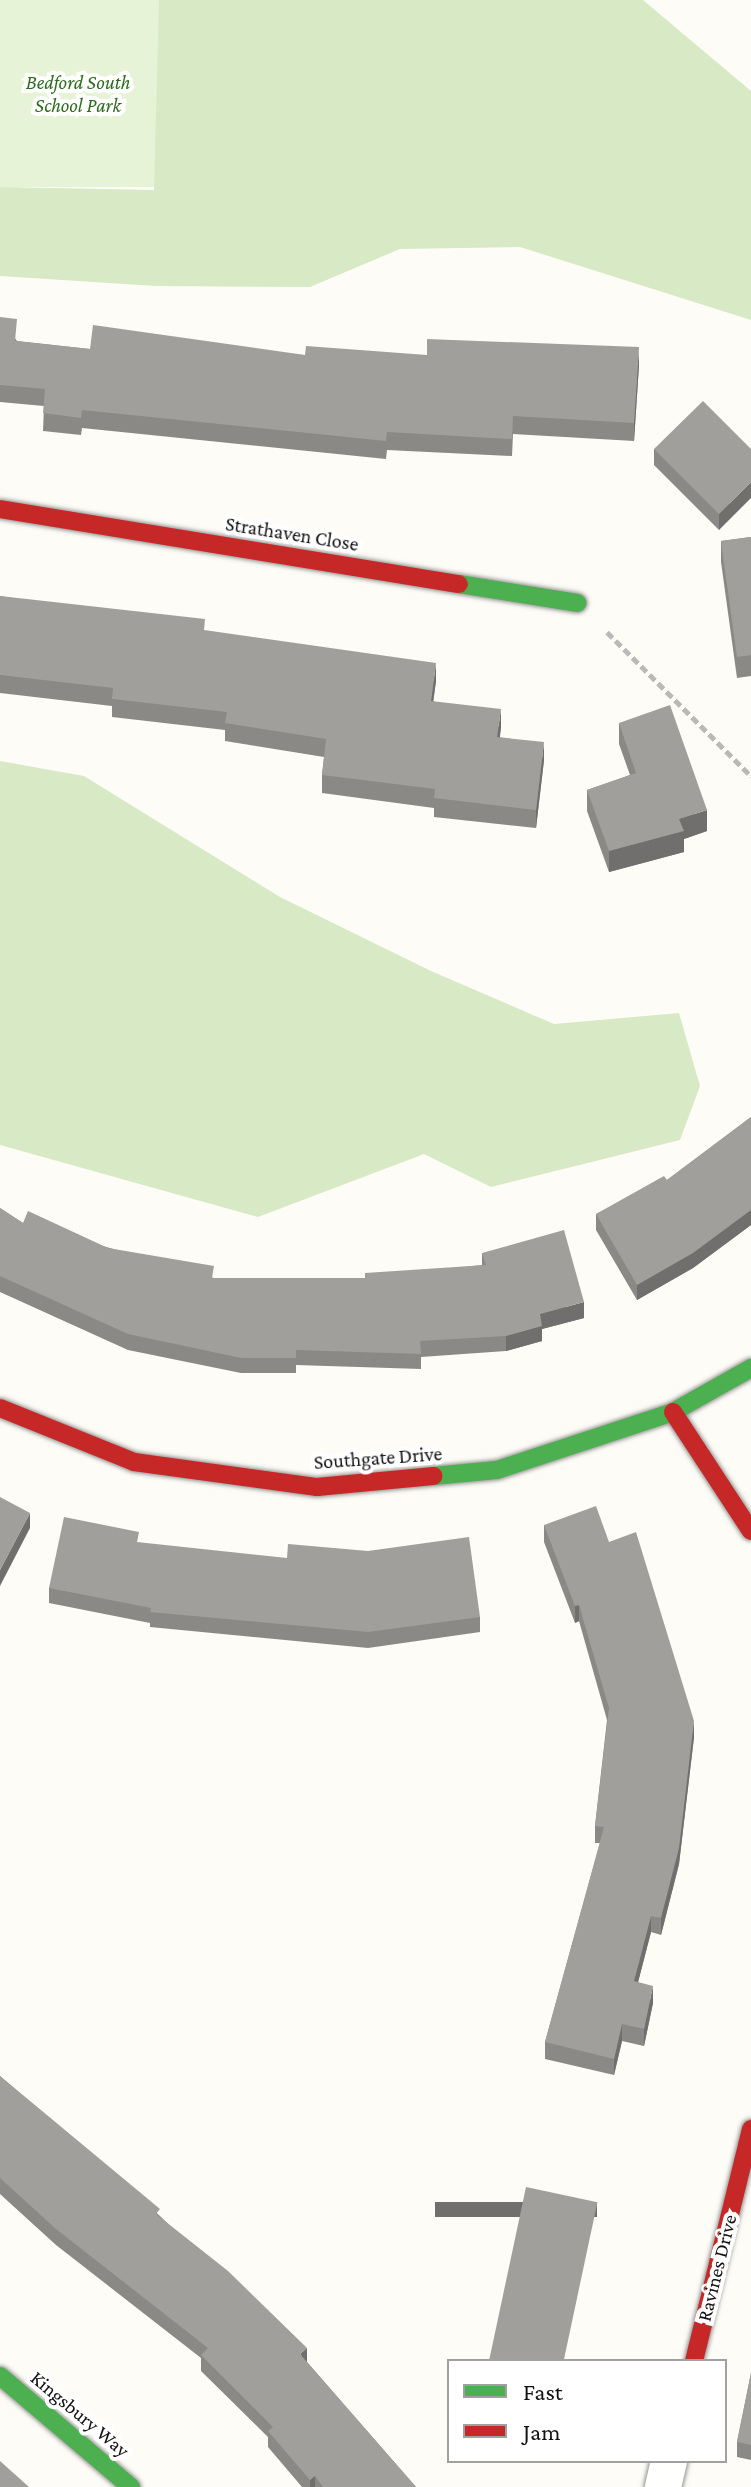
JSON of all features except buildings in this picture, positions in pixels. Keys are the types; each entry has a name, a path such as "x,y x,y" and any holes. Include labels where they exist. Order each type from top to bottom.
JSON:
{"street":[{"name":"Strathaven Close","path":"0,509 577,603"},
{"name":"Southgate Drive","path":"0,1408 134,1462 317,1487 497,1470 673,1412 751,1368"},
{"path":"673,1412 751,1531"},
{"name":"Ravines Drive","path":"694,2359 751,2129"},
{"name":"Kingsbury Way","path":"0,2376 131,2487"},
{"path":"663,2487 669,2463"}],"path":[{"path":"577,603 751,776"}],"green space":[{"name":"Bedford South School Park","path":"0,0 159,0 159,187 0,187"},
{"path":"159,0 643,0 751,91 751,320 520,247 400,249 310,287 156,286 0,276 0,187 154,190"},
{"path":"0,761 84,776 280,897 431,971 554,1024 679,1013 700,1086 680,1140 491,1187 424,1154 258,1217 0,1145"}],"traffic: fast":[{"path":"459,584 577,603"},
{"path":"433,1476 497,1470 673,1412 751,1368"},
{"path":"0,2376 131,2487"}],"traffic: jam":[{"path":"0,509 459,584"},
{"path":"0,1408 134,1462 317,1487 433,1476"},
{"path":"673,1412 751,1531"},
{"path":"694,2359 751,2129"}]}
